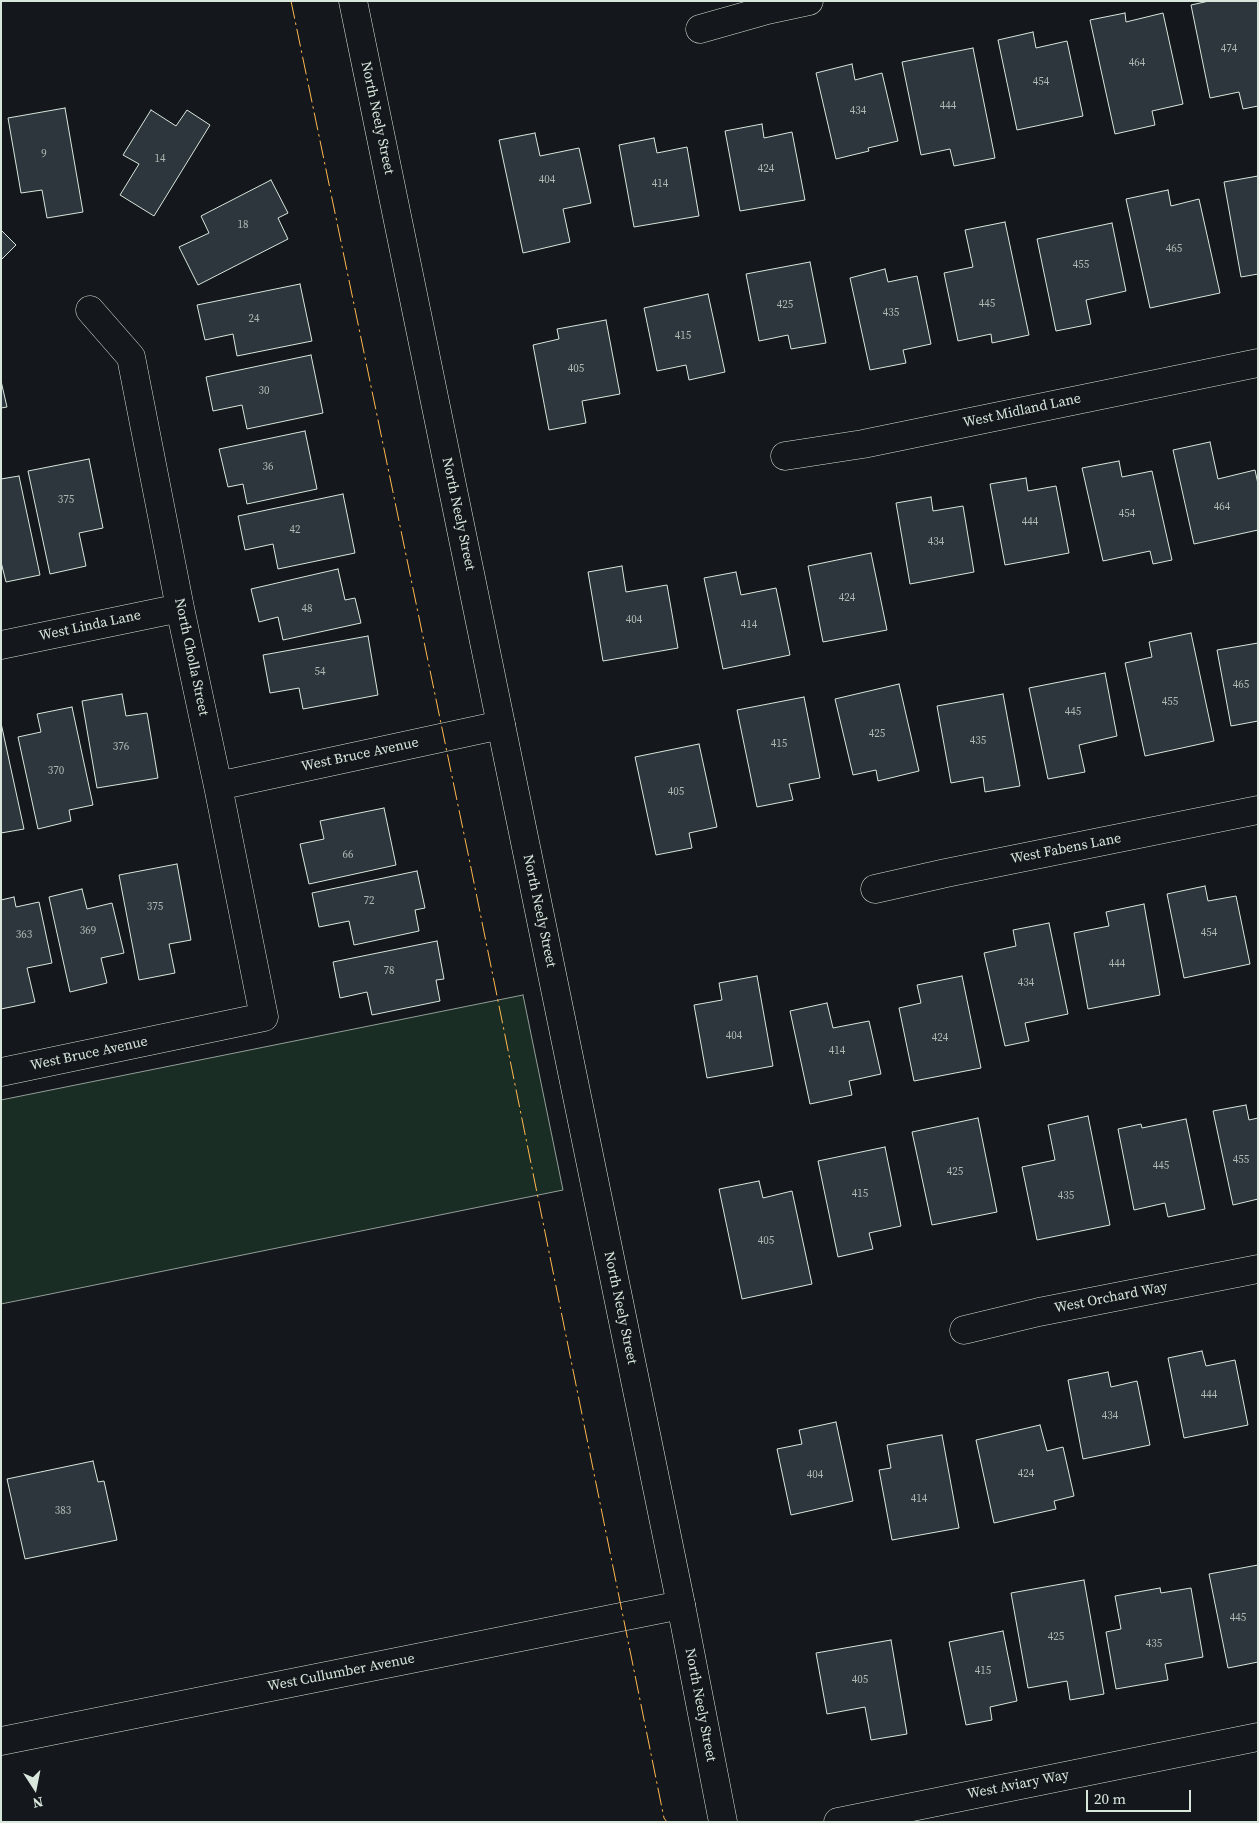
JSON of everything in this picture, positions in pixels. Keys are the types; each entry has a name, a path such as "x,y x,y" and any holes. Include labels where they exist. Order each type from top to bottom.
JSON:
{"street":[{"name":"North Neely Street","path":"353,1 681,1605 723,1822"},
{"path":"700,29 767,10 809,1"},
{"name":"North Cholla Street","path":"90,310 131,357 180,608 264,1017"},
{"name":"West Midland Lane","path":"786,456 863,444 1258,363"},
{"name":"West Linda Lane","path":"1,645 180,608"},
{"name":"West Bruce Avenue","path":"218,786 501,725"},
{"name":"West Fabens Lane","path":"875,889 1258,810"},
{"name":"West Bruce Avenue","path":"1,1072 264,1017"},
{"name":"West Orchard Way","path":"964,1330 1039,1312 1258,1269"},
{"name":"West Cullumber Avenue","path":"1,1741 681,1605"},
{"name":"West Aviary Way","path":"838,1822 1258,1737"}],"green space":[{"path":"523,995 563,1190 1,1304 1,1100"}],"building":[{"path":"1209,1 1258,1 1258,106 1243,109 1239,92 1210,98 1191,5"},
{"path":"1125,13 1126,22 1163,13 1183,104 1152,111 1155,125 1115,134 1090,20"},
{"path":"1033,32 1036,48 1067,41 1083,116 1017,130 998,40"},
{"path":"973,48 995,158 954,166 950,149 921,155 902,62"},
{"path":"852,64 855,80 882,73 898,141 868,148 869,151 836,159 816,73"},
{"path":"65,108 83,212 47,218 42,190 21,193 8,118"},
{"path":"151,110 176,126 187,110 210,125 154,216 120,195 139,164 123,155"},
{"path":"762,124 764,138 792,132 805,200 740,211 725,131"},
{"path":"535,133 540,156 579,148 591,203 563,209 570,242 523,253 499,140"},
{"path":"654,138 657,153 687,147 699,216 634,227 619,145"},
{"path":"1258,176 1258,274 1241,277 1224,182"},
{"path":"271,180 288,213 278,218 288,239 198,285 179,247 209,233 201,216"},
{"path":"1168,190 1171,206 1199,199 1220,293 1150,308 1126,199"},
{"path":"1005,222 1029,335 992,343 991,334 958,341 944,273 973,267 965,230"},
{"path":"1112,223 1126,291 1086,300 1091,324 1056,331 1037,239"},
{"path":"1,230 16,245 1,260"},
{"path":"810,262 826,343 791,349 788,335 759,341 746,274"},
{"path":"885,269 888,282 917,276 931,344 903,350 906,363 870,370 850,278"},
{"path":"300,284 312,341 237,356 233,334 205,340 197,305"},
{"path":"708,294 725,372 689,380 686,365 657,371 644,308"},
{"path":"606,320 620,394 582,401 586,423 549,430 533,345 559,339 557,329"},
{"path":"311,355 323,413 247,429 242,405 213,411 206,377"},
{"path":"1,381 7,407 1,408"},
{"path":"305,431 317,489 247,504 243,484 228,487 219,449"},
{"path":"1210,442 1218,479 1255,470 1258,484 1258,530 1194,544 1173,450"},
{"path":"89,459 103,528 79,533 86,566 50,574 28,471"},
{"path":"1119,461 1122,477 1152,471 1172,560 1153,564 1150,551 1103,561 1082,468"},
{"path":"19,476 40,575 6,582 1,562 1,479"},
{"path":"1026,478 1028,491 1056,486 1069,553 1005,565 990,484"},
{"path":"343,494 355,553 278,569 273,544 245,550 238,516"},
{"path":"931,497 933,511 963,506 974,572 910,584 896,503"},
{"path":"871,553 887,630 823,642 808,566"},
{"path":"622,566 626,592 667,585 678,648 603,661 588,572"},
{"path":"338,569 345,600 355,598 361,623 283,640 278,617 259,622 251,589"},
{"path":"736,572 741,595 776,588 790,655 723,669 704,578"},
{"path":"1191,633 1214,741 1145,756 1125,663 1152,657 1149,642"},
{"path":"368,636 378,695 303,709 299,688 270,693 263,655"},
{"path":"1258,643 1258,721 1231,726 1217,650"},
{"path":"1105,673 1117,736 1079,745 1085,772 1048,779 1029,688"},
{"path":"899,684 919,771 878,781 876,770 853,775 835,699"},
{"path":"122,694 126,716 147,713 158,778 97,788 82,701"},
{"path":"1003,694 1020,786 985,792 983,777 951,783 937,706"},
{"path":"804,697 820,778 789,784 793,800 757,807 737,710"},
{"path":"72,707 93,805 69,810 71,821 38,829 18,737 41,732 37,714"},
{"path":"1,723 24,829 1,833"},
{"path":"699,744 717,827 689,833 692,848 656,855 635,757"},
{"path":"384,808 396,865 309,884 300,844 324,839 320,821"},
{"path":"177,864 191,940 169,944 175,973 139,980 119,875"},
{"path":"417,871 425,908 415,910 419,931 354,945 349,921 319,927 312,893"},
{"path":"1205,886 1208,901 1236,896 1250,964 1184,978 1167,894"},
{"path":"82,889 87,909 112,903 124,953 101,958 107,983 70,992 49,897"},
{"path":"14,897 16,907 39,902 52,963 27,968 35,1002 1,1009 1,900"},
{"path":"1144,904 1160,995 1088,1009 1074,933 1109,926 1106,912"},
{"path":"1049,923 1068,1014 1025,1023 1029,1041 1005,1046 984,953 1016,946 1013,930"},
{"path":"437,941 444,979 436,980 440,1001 372,1015 367,992 340,998 333,962"},
{"path":"757,976 773,1066 707,1078 694,1005 722,1000 719,983"},
{"path":"962,976 981,1068 914,1081 899,1008 921,1003 917,985"},
{"path":"827,1003 833,1028 869,1021 881,1074 849,1081 852,1095 810,1104 790,1011"},
{"path":"1246,1105 1249,1120 1258,1118 1258,1199 1233,1205 1213,1111"},
{"path":"1088,1116 1110,1225 1037,1240 1022,1167 1055,1160 1048,1125"},
{"path":"978,1118 997,1212 932,1225 912,1132"},
{"path":"1186,1119 1205,1209 1168,1217 1165,1203 1134,1210 1118,1129 1141,1124 1142,1128"},
{"path":"885,1147 901,1226 869,1233 873,1249 838,1257 818,1161"},
{"path":"759,1181 763,1198 792,1191 812,1284 742,1299 719,1189"},
{"path":"1202,1351 1206,1366 1235,1360 1248,1425 1184,1438 1168,1358"},
{"path":"1108,1372 1111,1387 1137,1381 1150,1445 1083,1459 1068,1380"},
{"path":"836,1422 853,1501 791,1515 777,1449 802,1444 799,1430"},
{"path":"1040,1425 1047,1451 1063,1447 1074,1496 1054,1501 1056,1509 994,1523 976,1440"},
{"path":"942,1435 959,1528 892,1540 879,1470 891,1468 887,1445"},
{"path":"93,1461 98,1482 104,1481 117,1540 25,1559 7,1479"},
{"path":"1258,1565 1258,1662 1228,1668 1209,1574"},
{"path":"1084,1580 1104,1694 1070,1700 1067,1681 1028,1688 1011,1593"},
{"path":"1160,1588 1161,1593 1191,1588 1203,1657 1165,1664 1168,1680 1116,1689 1106,1632 1121,1629 1115,1596"},
{"path":"1003,1631 1017,1701 990,1707 992,1720 966,1725 949,1642"},
{"path":"891,1640 907,1734 871,1740 865,1707 827,1714 816,1653"}],"power":[{"path":"291,1 470,863 664,1818 667,1822"}]}
